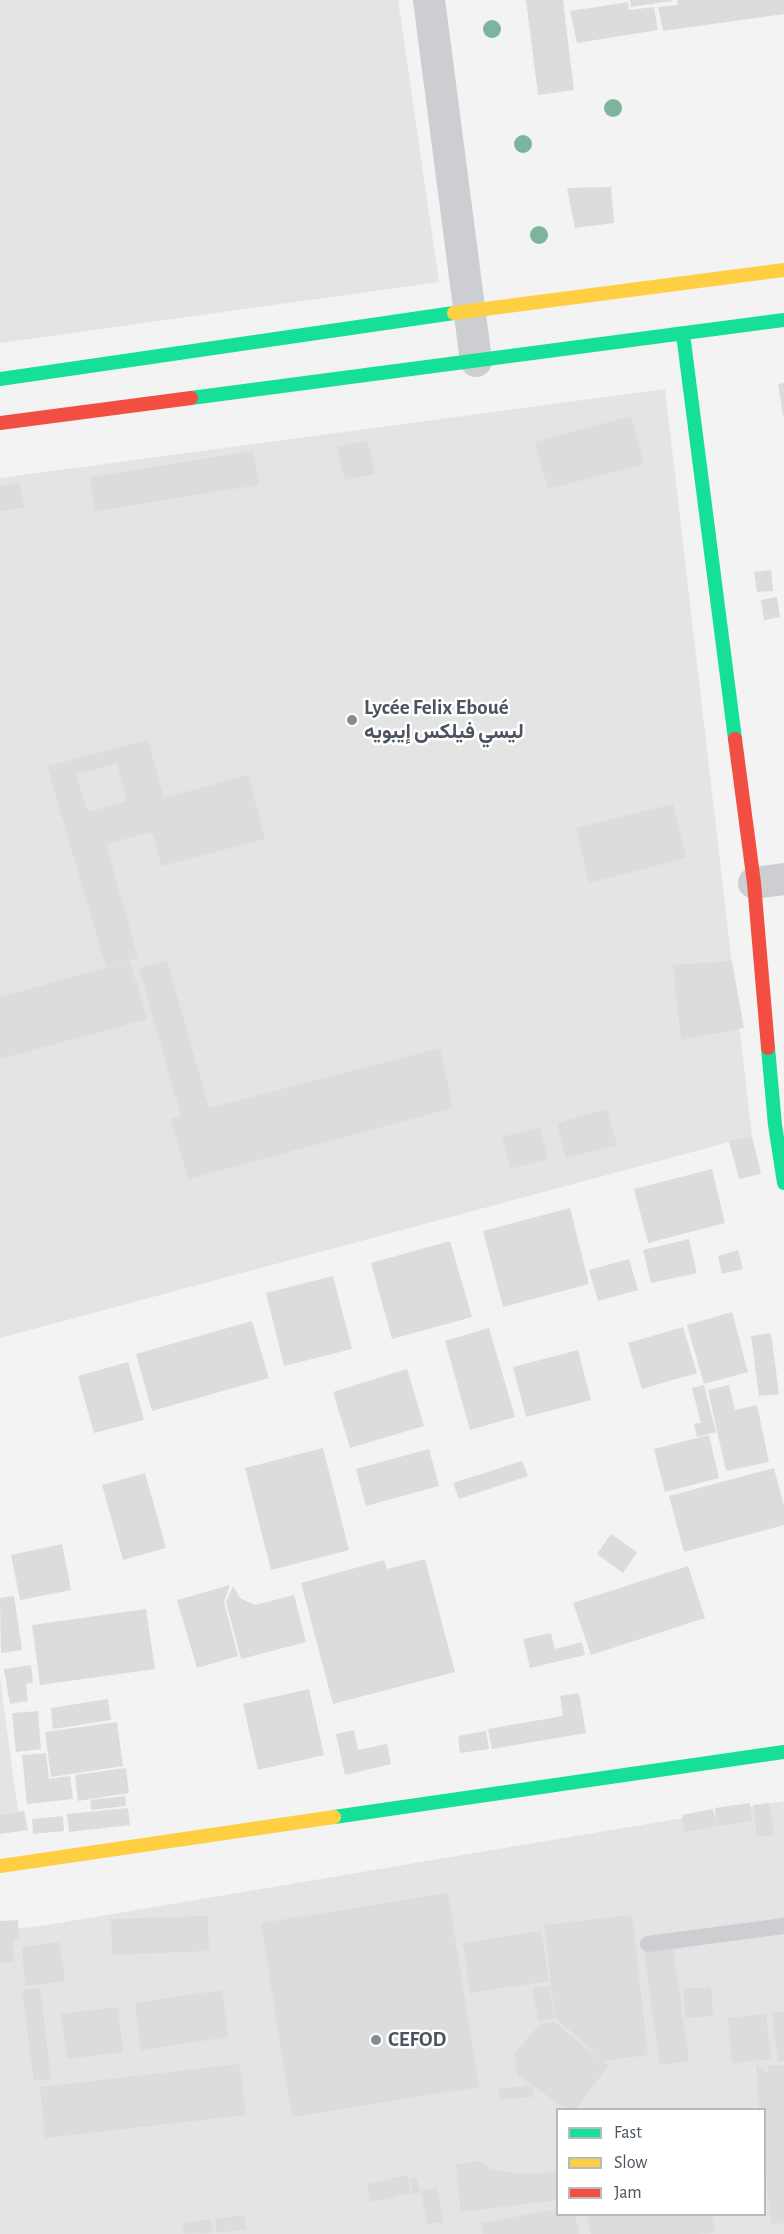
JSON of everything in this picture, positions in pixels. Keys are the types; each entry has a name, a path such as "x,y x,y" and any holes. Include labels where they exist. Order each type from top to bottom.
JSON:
{"street":[{"path":"429,0 476,361"},
{"path":"0,379 470,311 784,270"},
{"path":"0,423 784,320"},
{"path":"683,334 769,881 776,1125 784,1183"},
{"path":"0,1866 784,1752"}],"lane":[{"path":"648,1944 784,1926"}],"shaded area":[{"path":"0,0 398,0 439,282 0,343"},
{"name":"Lycée Felix Eboué ليسي فيلكس إيبويه","path":"665,389 752,1136 0,1338 0,478"},
{"path":"0,1678 20,1827 0,1830"},
{"path":"784,1801 784,2234 0,2234 0,1931"}],"building":[{"path":"526,0 563,0 574,90 538,95"},
{"path":"630,0 672,0 672,1 631,7"},
{"path":"677,0 784,0 784,14 663,31 658,7 678,5"},
{"path":"628,2 629,10 654,7 658,30 577,43 570,11"},
{"path":"611,187 614,223 575,228 567,188"},
{"path":"784,383 784,417 783,417 778,384"},
{"path":"631,416 644,464 548,489 535,442"},
{"path":"367,440 375,474 345,480 337,447"},
{"path":"253,451 259,485 95,511 90,477"},
{"path":"19,482 24,507 0,511 0,486"},
{"path":"771,570 773,591 757,592 754,572"},
{"path":"777,597 780,617 764,620 761,600"},
{"path":"148,740 164,798 248,775 265,839 162,866 152,832 106,844 138,958 106,967 47,766","holes":["117,763 127,801 88,812 76,775"]},
{"path":"673,804 686,858 589,883 576,828"},
{"path":"130,961 147,1019 0,1059 0,997"},
{"path":"167,961 209,1108 440,1048 453,1108 188,1179 171,1119 181,1116 139,968"},
{"path":"732,961 744,1028 681,1040 673,965"},
{"path":"607,1109 617,1145 566,1158 557,1123"},
{"path":"540,1127 548,1159 510,1169 502,1137"},
{"path":"752,1136 761,1174 739,1179 729,1141"},
{"path":"712,1169 725,1223 648,1243 634,1189"},
{"path":"570,1208 589,1284 503,1307 483,1231"},
{"path":"689,1239 697,1273 651,1283 643,1250"},
{"path":"450,1241 472,1317 392,1339 371,1263"},
{"path":"738,1250 743,1269 722,1274 718,1256"},
{"path":"629,1259 638,1290 598,1301 589,1270"},
{"path":"333,1276 352,1349 284,1366 266,1293"},
{"path":"732,1312 748,1372 704,1384 687,1325"},
{"path":"252,1321 269,1378 152,1411 136,1354"},
{"path":"683,1327 697,1373 642,1389 628,1343"},
{"path":"489,1328 515,1417 470,1430 445,1341"},
{"path":"771,1333 779,1394 759,1396 751,1336"},
{"path":"578,1350 591,1400 526,1417 513,1367"},
{"path":"128,1362 144,1420 94,1433 78,1376"},
{"path":"407,1369 424,1426 350,1448 333,1392"},
{"path":"704,1385 716,1432 697,1437 694,1424 701,1423 692,1388"},
{"path":"729,1385 735,1410 757,1405 769,1462 726,1471 708,1390"},
{"path":"709,1435 719,1478 665,1492 654,1449"},
{"path":"323,1448 349,1550 271,1570 245,1468"},
{"path":"429,1449 439,1486 366,1506 356,1469"},
{"path":"522,1461 528,1476 459,1499 453,1483"},
{"path":"774,1468 784,1506 784,1525 684,1552 669,1496"},
{"path":"145,1473 166,1548 123,1560 102,1485"},
{"path":"611,1534 637,1552 623,1573 597,1554"},
{"path":"62,1544 71,1590 20,1600 11,1555"},
{"path":"425,1559 455,1672 333,1704 301,1583 384,1560 387,1569"},
{"path":"688,1566 705,1618 591,1655 573,1603"},
{"path":"230,1585 224,1602 238,1656 197,1668 177,1600"},
{"path":"233,1586 240,1598 255,1605 294,1595 306,1642 241,1659 226,1602"},
{"path":"14,1596 22,1650 1,1653 0,1598"},
{"path":"146,1609 155,1669 40,1685 32,1625"},
{"path":"551,1633 555,1649 582,1642 585,1655 530,1668 523,1639"},
{"path":"31,1665 33,1683 26,1684 28,1701 10,1704 4,1669"},
{"path":"309,1689 324,1755 258,1770 243,1704"},
{"path":"579,1693 586,1733 492,1749 488,1729 563,1716 560,1696"},
{"path":"108,1699 111,1720 53,1729 51,1708"},
{"path":"38,1711 41,1749 16,1752 12,1713"},
{"path":"117,1722 123,1766 51,1777 45,1732"},
{"path":"354,1730 358,1750 387,1744 391,1764 345,1775 336,1734"},
{"path":"486,1731 489,1749 460,1753 458,1736"},
{"path":"46,1753 49,1779 70,1776 73,1799 27,1804 22,1755"},
{"path":"126,1768 129,1793 78,1801 75,1775"},
{"path":"125,1796 126,1806 91,1810 90,1800"},
{"path":"750,1803 752,1821 717,1826 715,1808"},
{"path":"769,1803 774,1835 757,1837 753,1805"},
{"path":"128,1808 130,1825 69,1832 67,1814"},
{"path":"713,1809 716,1826 685,1832 682,1815"},
{"path":"24,1811 28,1830 0,1834 0,1815"},
{"path":"63,1816 64,1831 33,1834 32,1819"},
{"name":"CEFOD","path":"448,1893 479,2087 292,2117 261,1923"},
{"path":"632,1915 648,2055 603,2061 555,2017 544,1925"},
{"path":"208,1916 209,1951 112,1955 111,1919"},
{"path":"18,1920 19,1939 13,1940 14,1962 0,1962 0,1921"},
{"path":"541,1931 549,1981 470,1993 463,1943"},
{"path":"59,1942 65,1981 25,1986 22,1947"},
{"path":"673,1948 689,2061 660,2065 644,1952"},
{"path":"550,1986 554,2019 538,2021 533,1988"},
{"path":"711,1987 713,2016 685,2018 684,1989"},
{"path":"40,1988 51,2079 34,2081 22,1990"},
{"path":"222,1990 228,2037 141,2050 135,2003"},
{"path":"118,2007 123,2052 67,2059 61,2014"},
{"path":"784,2011 784,2061 778,2062 772,2013"},
{"path":"766,2014 771,2059 732,2063 728,2018"},
{"path":"554,2021 608,2066 576,2108 565,2108 517,2075 515,2053 540,2024"},
{"path":"240,2064 246,2115 45,2138 40,2087"},
{"path":"756,2064 769,2074 768,2066 784,2065 784,2223 771,2224 766,2180 766,2108 759,2108"},
{"path":"532,2086 533,2097 500,2099 499,2088"},
{"path":"481,2161 490,2169 521,2174 556,2172 556,2200 461,2212 456,2164"},
{"path":"407,2175 411,2193 399,2196 395,2183 398,2196 371,2202 367,2184"},
{"path":"417,2178 420,2193 413,2194 410,2179"},
{"path":"437,2188 443,2222 427,2224 421,2191"},
{"path":"556,2209 556,2216 575,2216 579,2234 483,2234 481,2223"},
{"path":"244,2215 246,2229 217,2233 215,2219"},
{"path":"587,2216 712,2216 715,2232 700,2234 591,2234"},
{"path":"211,2219 213,2233 184,2234 182,2223"}],"traffic: fast":[{"path":"0,379 454,313"},
{"path":"191,398 784,320"},
{"path":"683,334 735,739"},
{"path":"768,1048 775,1125 784,1183"},
{"path":"334,1817 784,1752"}],"traffic: slow":[{"path":"454,313 784,270"},
{"path":"0,1866 334,1817"}],"traffic: jam":[{"path":"0,423 191,398"},
{"path":"735,739 754,883 768,1048"}],"place":[{"name":"Lycée Felix Eboué ليسي فيلكس إيبويه","path":"352,720"},
{"name":"CEFOD","path":"376,2040"}]}
